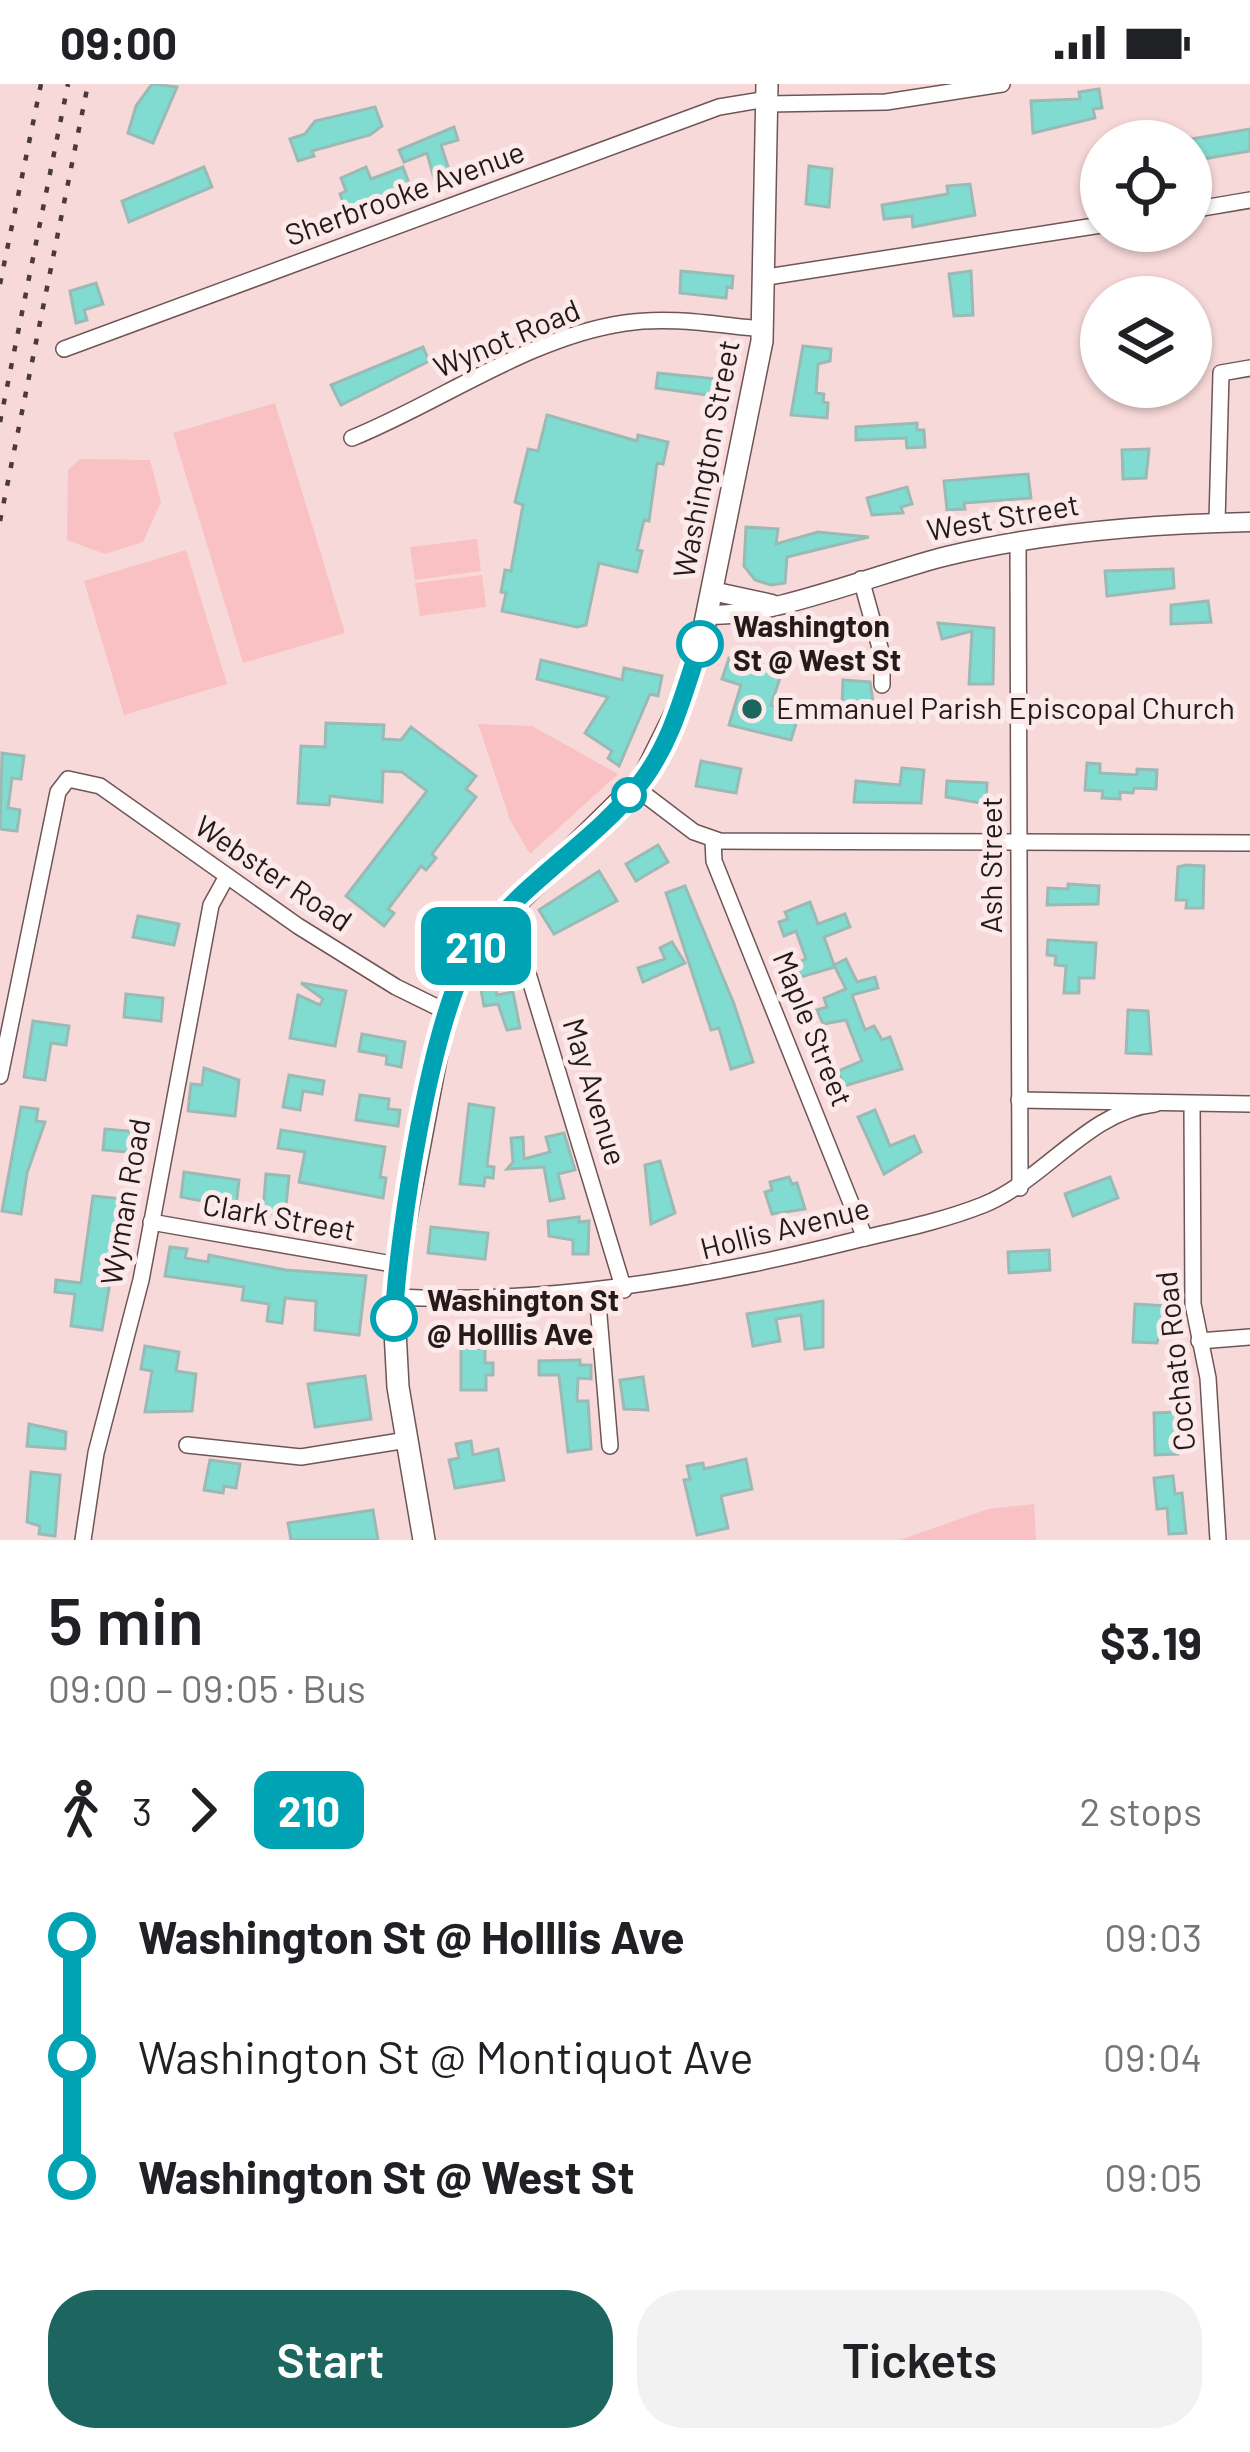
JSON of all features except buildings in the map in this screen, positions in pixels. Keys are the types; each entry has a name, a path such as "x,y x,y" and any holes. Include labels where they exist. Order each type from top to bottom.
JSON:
{"main road":[{"name":"Washington Street","path":"424,1540 397,1370 395,1298 445,1010 468,957 503,914 636,788 678,714 707,614 763,329 767,96"}],"street":[{"name":"Sherbrooke Avenue","path":"64,349 719,107 767,96 868,103 1002,84"},
{"path":"1212,206 1250,200"},
{"path":"767,277 1080,228"},
{"name":"Wynot Road","path":"352,438 528,356 607,326 670,320 763,329"},
{"path":"1217,522 1221,373 1250,368"},
{"name":"West Street","path":"707,614 742,616 861,580 1018,542 1250,522"},
{"name":"Ash Street","path":"1018,542 1020,1188"},
{"path":"861,580 882,655 882,685"},
{"name":"West Street","path":"712,591 772,604"},
{"name":"Webster Road","path":"0,1076 58,791 74,779 100,786 385,981 445,1010"},
{"path":"636,788 694,832 713,840 1250,843"},
{"name":"Maple Street","path":"713,840 714,861 865,1238"},
{"name":"Wyman Road","path":"82,1540 96,1453 139,1292 212,905 226,875"},
{"name":"May Avenue","path":"503,914 515,934 579,1129 624,1290"},
{"name":"Hollis Avenue","path":"1019,1100 1250,1104"},
{"name":"Hollis Avenue","path":"395,1298 624,1290 695,1279 865,1238 967,1211 1020,1188 1106,1120 1155,1104"},
{"name":"Cochato Road","path":"1192,1104 1192,1290 1209,1390 1218,1540"},
{"name":"Clark Street","path":"151,1222 398,1265"},
{"path":"596,1292 610,1446"},
{"path":"1199,1341 1250,1337"},
{"path":"187,1445 301,1457 407,1440"}],"shaded area":[{"path":"275,403 345,633 243,663 173,433"},
{"path":"80,459 150,460 161,502 143,542 105,554 67,540 68,470"},
{"path":"477,539 481,571 415,580 410,547"},
{"path":"186,550 227,684 124,715 84,581"},
{"path":"482,575 486,607 420,616 415,583"},
{"path":"478,724 532,726 618,774 530,854 510,820"},
{"path":"1034,1504 1036,1540 900,1540 988,1509"}],"railway":[{"path":"0,284 41,84"},
{"path":"0,422 68,84"},
{"path":"0,521 88,84"}],"bus line":[{"name":"210","path":"394,1318 400,1249 452,988 493,925 643,779 678,714 700,644"}],"place":[{"name":"Washington St @ West St","path":"700,644"},
{"name":"Emmanuel Parish Episcopal Church","path":"752,709"},
{"name":"Washington St @ Holllis Ave","path":"394,1318"}]}
